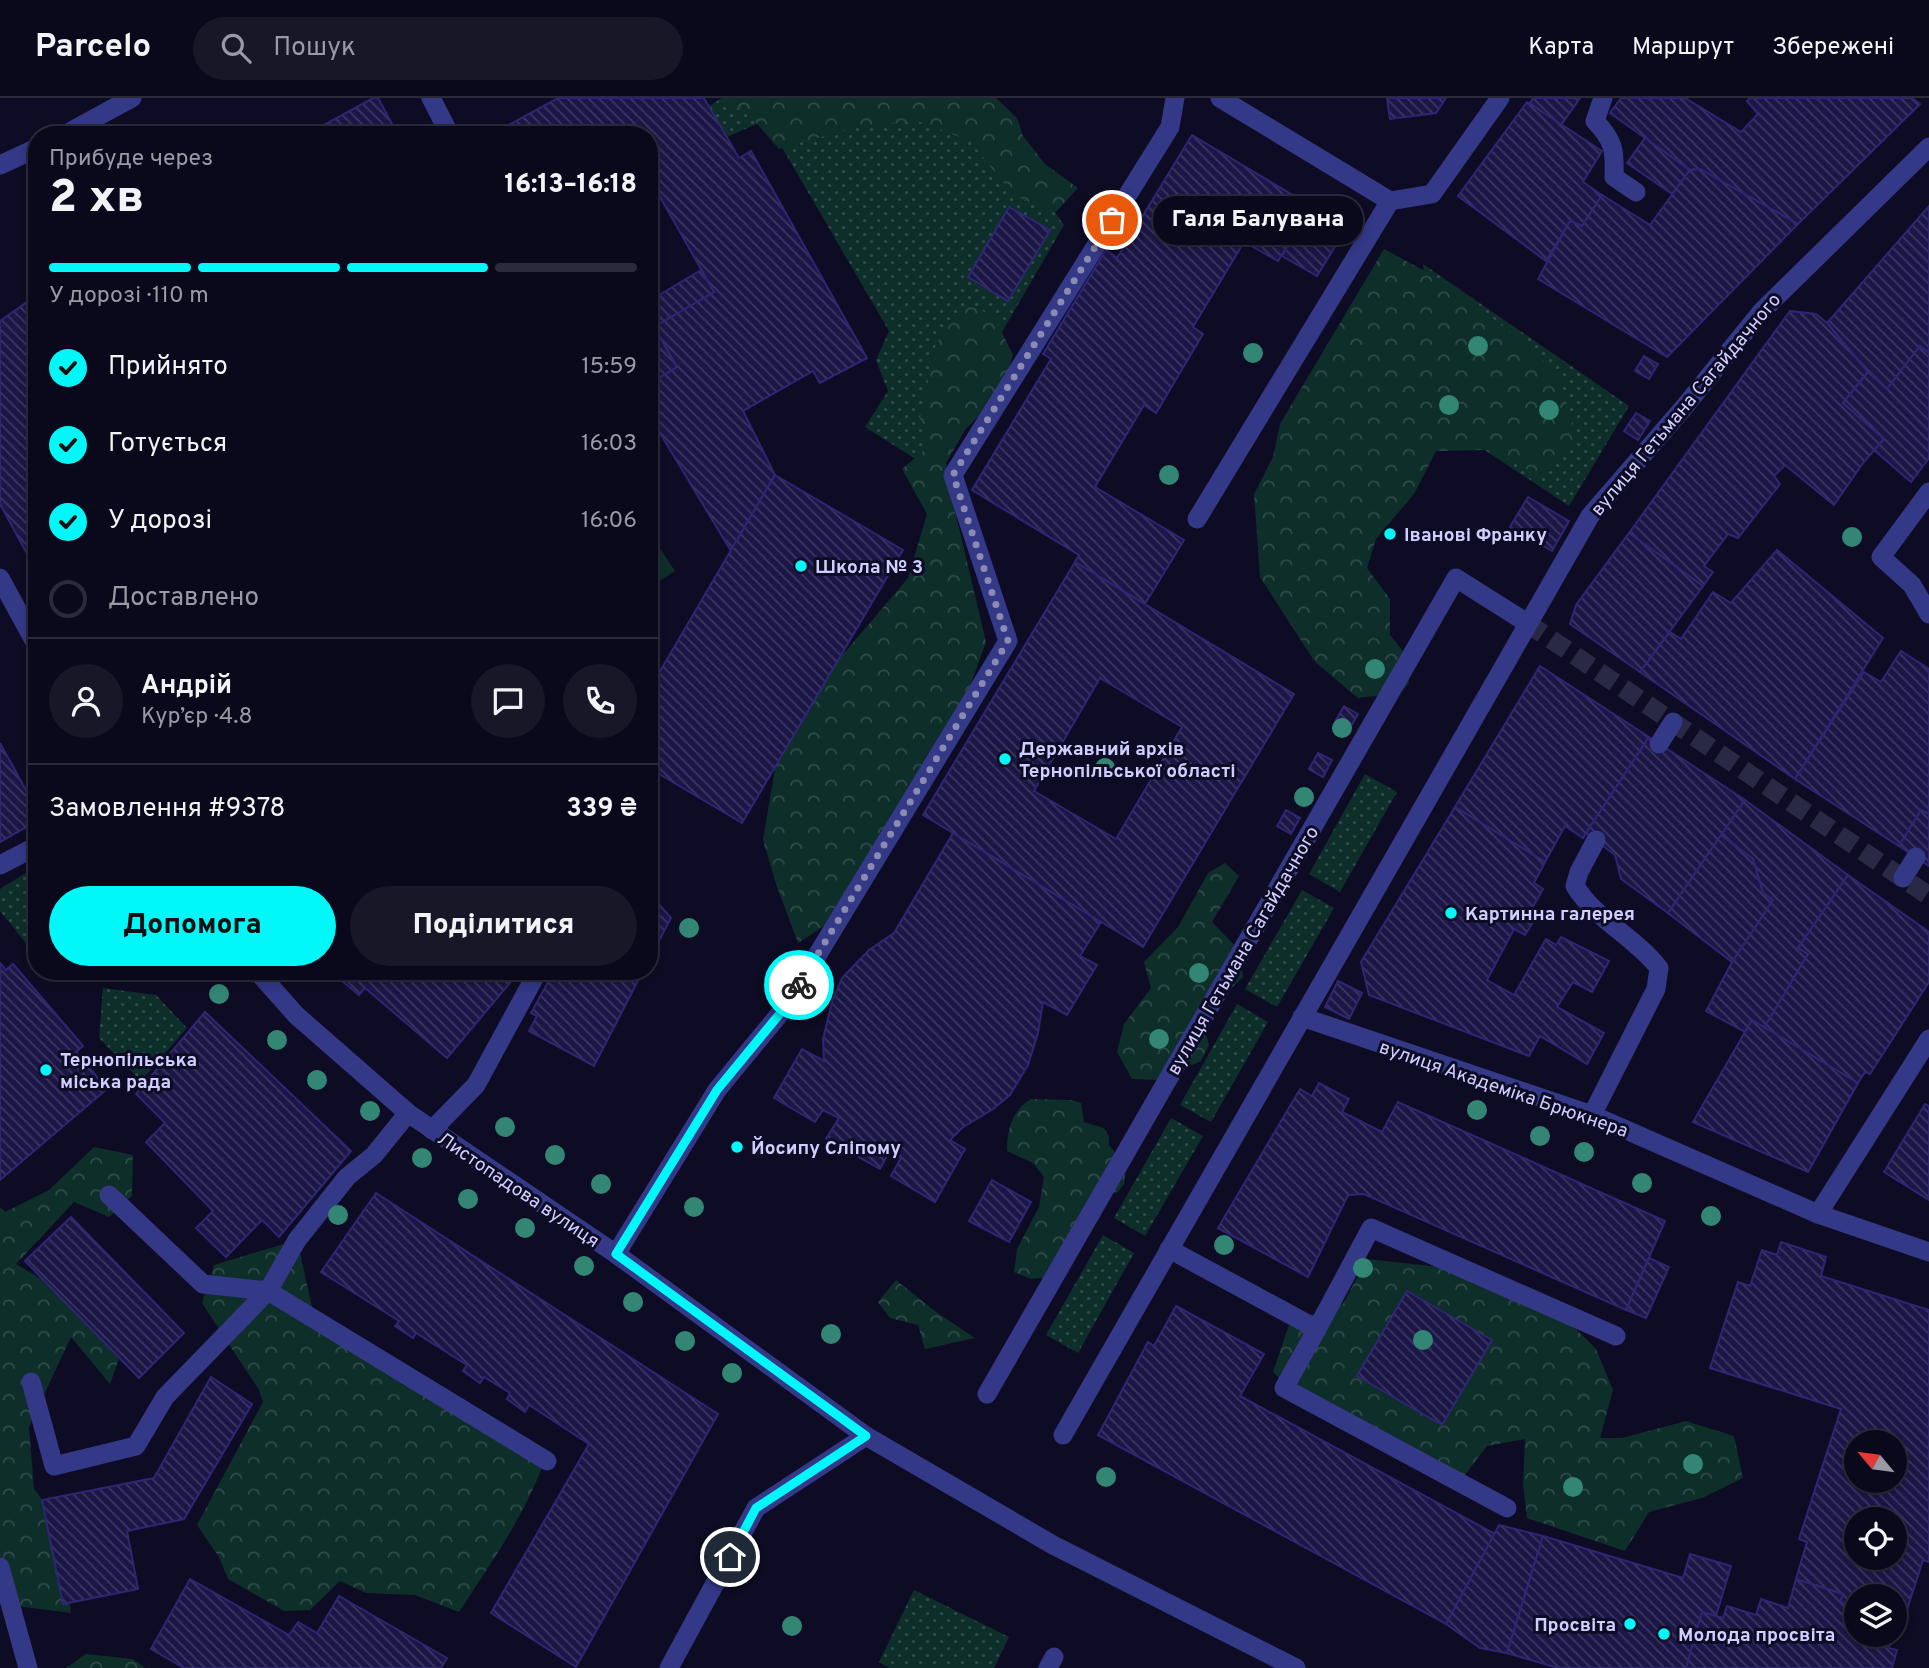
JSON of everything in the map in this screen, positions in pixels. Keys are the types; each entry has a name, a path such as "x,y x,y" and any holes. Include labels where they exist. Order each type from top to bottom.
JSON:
{"street":[{"path":"81,126 132,98"},
{"path":"431,98 445,126"},
{"path":"616,1254 717,1090 787,1005 1008,641 953,475 1170,127 1175,98"},
{"path":"1220,98 1390,201 1433,194 1500,98"},
{"path":"1603,98 1595,121 1610,137 1615,156 1614,177 1636,192"},
{"name":"вулиця Гетьмана Сагайдачного","path":"1063,1435 1590,516 1762,311 1929,147"},
{"path":"0,165 28,152"},
{"path":"1197,519 1390,201"},
{"path":"1929,492 1881,557 1912,585 1929,614"},
{"path":"0,578 28,629"},
{"name":"вулиця Гетьмана Сагайдачного","path":"987,1394 1456,578 1527,623"},
{"path":"1659,744 1673,722"},
{"path":"1592,1115 1657,989 1659,968 1647,953 1584,900 1575,886 1595,840"},
{"path":"0,864 28,850"},
{"path":"1903,878 1916,857"},
{"name":"Листопадова вулиця","path":"265,980 296,1016 408,1113 616,1254 866,1436 1053,1545 1296,1668"},
{"path":"432,1130 476,1085 533,980"},
{"name":"вулиця Академіка Брюкнера","path":"1302,1017 1592,1115 1818,1214 1929,1252"},
{"path":"1818,1214 1929,1039"},
{"path":"31,1382 54,1466 136,1446 165,1398 268,1291 305,1229 347,1177 374,1155 408,1113"},
{"path":"109,1195 203,1284 268,1291 547,1461"},
{"path":"1507,1508 1284,1388 1371,1228 1616,1336"},
{"path":"1169,1249 1317,1329"},
{"path":"668,1668 756,1508 866,1436"},
{"path":"0,1567 9,1627 28,1668"}],"green space":[{"path":"722,98 975,98 1064,225 925,465 865,427 888,391 876,360 889,331 766,120 727,137 709,106"},
{"path":"722,98 996,98 1017,118 1023,136 1045,164 1078,188 1055,213 1013,195 970,141 917,121 856,127 779,149 751,117"},
{"path":"1384,249 1458,289 1555,370 1571,416 1575,447 1542,477 1489,450 1436,451 1414,494 1376,539 1367,568 1390,599 1390,635 1406,655 1409,683 1400,693 1358,698 1315,662 1260,577 1254,494 1273,457 1280,424"},
{"path":"1423,264 1629,406 1569,506 1441,421"},
{"path":"968,301 996,320 1013,355 1002,392 965,430 946,463 986,642 965,700 836,918 798,943 763,840 778,751 829,671 908,578 927,514 902,469 928,447 919,423 936,343"},
{"path":"658,546 675,571 658,582"},
{"path":"1365,774 1397,792 1340,892 1309,874"},
{"path":"1225,863 1239,876 1212,922 1239,950 1243,977 1202,1017 1209,1045 1201,1061 1160,1080 1132,1079 1117,1052 1124,1024 1151,988 1144,962 1178,927 1208,873"},
{"path":"28,872 28,946 0,911 0,889"},
{"path":"1302,890 1334,908 1277,1007 1245,989"},
{"path":"103,988 156,995 187,1028 141,1081 99,1038"},
{"path":"1237,1004 1268,1022 1211,1122 1180,1105"},
{"path":"1031,1099 1071,1100 1081,1103 1084,1122 1104,1128 1109,1137 1109,1145 1126,1167 1124,1184 1118,1192 1091,1196 1049,1277 1031,1279 1014,1272 1017,1249 1039,1207 1044,1177 1033,1163 1007,1151 1012,1121 1019,1109"},
{"path":"1171,1118 1203,1136 1145,1236 1114,1218"},
{"path":"94,1147 133,1155 132,1196 109,1217 74,1202 16,1264 48,1283 119,1359 110,1384 71,1337 29,1427 34,1489 76,1543 66,1570 71,1613 0,1604 0,1207 5,1212 49,1190"},
{"path":"1103,1235 1134,1253 1078,1353 1046,1335"},
{"path":"297,1240 315,1320 543,1465 516,1522 459,1612 415,1595 366,1593 340,1581 310,1610 284,1611 228,1579 219,1557 197,1525 263,1402 259,1390 202,1303 214,1265"},
{"path":"1367,1259 1467,1270 1563,1316 1596,1349 1613,1390 1600,1438 1622,1438 1686,1421 1734,1436 1743,1478 1702,1498 1649,1512 1625,1551 1527,1518 1523,1484 1525,1439 1487,1446 1461,1480 1309,1407 1273,1372 1290,1322 1343,1304"},
{"path":"896,1280 936,1312 975,1338 925,1349 918,1325 890,1318 878,1302"},
{"path":"914,1590 1009,1637 994,1668 889,1668 879,1662"},
{"path":"86,1654 133,1659 145,1668 66,1668"}],"building":[{"path":"373,98 378,98 393,126 322,126"},
{"path":"558,98 704,98 739,158 751,151 867,358 820,383 813,371 743,411 775,475 731,551 658,430 658,379 677,367 658,334 658,325 714,292 660,197 658,198 658,126 507,126"},
{"path":"1387,98 1446,98 1436,113 1390,119"},
{"path":"1533,98 1580,98 1561,125 1530,103"},
{"path":"1621,98 1685,98 1741,132 1758,114 1747,101 1750,98 1912,98 1920,104 1798,224 1700,169 1690,170 1610,113"},
{"path":"1527,102 1602,151 1583,182 1602,195 1582,226 1570,221 1546,261 1458,196"},
{"path":"1192,135 1311,206 1278,261 1244,242 1193,327 1203,334 1156,413 1144,405 1095,487 1184,540 1145,604 1075,562 1079,555 972,490 1051,359 1043,354 1106,250 1117,258"},
{"path":"1645,138 1690,170 1672,194 1627,163"},
{"path":"1700,169 1798,224 1667,357 1538,279 1570,221 1582,226 1602,195 1650,225 1690,170"},
{"path":"1311,206 1347,227 1317,276 1282,256"},
{"path":"1929,206 1929,353 1920,346 1887,389 1868,372 1827,323"},
{"path":"1009,207 1050,230 1008,301 968,277"},
{"path":"701,270 714,292 658,325 658,296"},
{"path":"28,301 28,555 0,504 0,321"},
{"path":"1790,311 1816,314 1827,323 1868,372 1843,403 1884,439 1863,463 1834,505 1785,465 1774,476 1780,484 1738,538 1728,534 1704,566 1713,572 1703,586 1629,533"},
{"path":"658,334 677,367 658,379"},
{"path":"1920,346 1929,353 1929,458 1911,482 1874,450 1884,439 1843,403 1868,372 1887,389"},
{"path":"1644,356 1658,364 1649,379 1635,371"},
{"path":"1636,413 1650,421 1638,440 1624,431"},
{"path":"775,475 903,550 742,823 658,773 658,675"},
{"path":"1528,497 1569,521 1552,551 1510,527"},
{"path":"1629,533 1703,586 1640,672 1570,624 1576,605"},
{"path":"1777,550 1883,638 1795,779 1640,672 1670,632 1681,639 1713,592 1731,603"},
{"name":"Державний архів Тернопільської області","path":"1075,562 1294,694 1143,947 923,815","holes":["1100,678 1182,727 1116,839 1034,791"]},
{"path":"1901,651 1929,669 1929,814 1921,810 1899,846 1795,779 1864,672 1881,682"},
{"path":"1540,666 1649,737 1583,838 1565,826 1545,862 1455,807"},
{"path":"1344,706 1358,714 1350,728 1336,720"},
{"path":"1649,737 1745,800 1668,913 1621,879 1615,855 1586,833"},
{"path":"0,743 28,791 28,826 0,842"},
{"path":"1318,753 1332,760 1323,777 1309,769"},
{"path":"1745,800 1848,875 1798,948 1808,954 1764,1028 1752,1020 1745,1032 1706,1011 1732,962 1773,900 1763,893 1753,859 1721,835"},
{"path":"1455,807 1545,862 1534,883 1543,889 1530,912 1537,916 1525,935 1514,929 1487,980 1514,995 1546,939 1556,945 1561,937 1609,961 1592,992 1573,982 1557,1007 1604,1033 1587,1064 1540,1036 1529,1056 1369,995 1361,962"},
{"path":"1286,810 1300,818 1291,834 1277,826"},
{"path":"1921,810 1929,814 1929,866 1899,846"},
{"path":"953,833 1101,922 1080,956 1097,965 1067,1015 1043,1002 1038,1033 1028,1065 1010,1095 962,1128 950,1140 965,1149 935,1202 891,1176 901,1158 889,1152 880,1169 826,1139 839,1118 823,1110 815,1122 774,1098 802,1049 824,1061 823,1039 832,1002 842,978 869,950 894,933"},
{"path":"1721,835 1753,859 1763,893 1773,900 1732,962 1668,913"},
{"path":"1848,875 1929,932 1929,982 1870,1074 1865,1072 1858,1083 1764,1028 1808,954 1798,948"},
{"path":"658,903 671,918 658,943"},
{"name":"Тернопільська міська рада","path":"0,963 6,970 13,964 83,1046 76,1052 107,1089 0,1180"},
{"path":"341,980 512,980 447,1058 365,988 359,995"},
{"path":"549,980 638,980 594,1066 529,1031 537,1016 531,1013"},
{"path":"1338,981 1362,993 1349,1019 1325,1007"},
{"path":"205,1012 351,1151 279,1237 262,1220 226,1257 196,1228 213,1211 146,1142 165,1123 136,1094"},
{"path":"1752,1020 1858,1083 1808,1172 1693,1122"},
{"path":"1319,1083 1349,1099 1342,1112 1382,1132 1398,1102 1665,1221 1626,1310 1364,1194 1348,1195 1308,1277 1218,1228 1300,1089 1312,1096"},
{"path":"1925,1104 1929,1106 1929,1200 1884,1172"},
{"path":"992,1180 1031,1202 1009,1242 969,1221"},
{"path":"376,1193 718,1414 576,1667 491,1613 589,1444 529,1405 525,1412 507,1399 510,1393 484,1377 480,1383 463,1371 467,1365 416,1333 413,1338 395,1326 399,1321 321,1272"},
{"path":"71,1217 184,1333 139,1378 25,1261"},
{"path":"1781,1242 1826,1257 1821,1276 1929,1310 1929,1562 1923,1560 1907,1610 1907,1584 1844,1584 1844,1603 1840,1602 1843,1594 1796,1579 1807,1542 1799,1539 1841,1409 1710,1368 1738,1282 1750,1286 1762,1250 1777,1255"},
{"path":"1649,1258 1669,1267 1646,1318 1626,1310"},
{"path":"1407,1291 1492,1340 1442,1425 1357,1376"},
{"path":"1176,1306 1264,1354 1240,1396 1495,1534 1446,1624 1098,1435 1148,1342 1154,1346"},
{"path":"211,1377 252,1404 184,1519 127,1531 138,1589 63,1604 42,1500 154,1478"},
{"path":"1499,1525 1543,1536 1507,1653 1480,1648 1446,1624"},
{"path":"1543,1536 1683,1578 1690,1554 1731,1566 1716,1616 1702,1612 1686,1668 1558,1668 1507,1653"},
{"path":"190,1579 289,1635 298,1622 317,1633 339,1596 447,1658 441,1668 184,1668 151,1649"},
{"path":"1796,1579 1843,1594 1840,1602 1844,1603 1844,1647 1889,1647 1897,1650 1892,1668 1686,1668 1702,1612 1723,1618 1727,1606 1756,1615 1761,1599 1788,1608"}],"tunnel":[{"path":"1527,623 1929,896"}],"way so far":[{"path":"799,985 1008,641 953,475 1112,220"}],"place":[{"name":"Галя Балувана","path":"1112,220"},
{"name":"Іванові Франку","path":"1390,534"},
{"name":"Школа № 3","path":"801,566"},
{"name":"Державний архів Тернопільської області","path":"1005,759"},
{"name":"Картинна галерея","path":"1451,913"},
{"name":"Тернопільська міська рада","path":"46,1070"},
{"name":"Йосипу Сліпому","path":"737,1147"},
{"name":"Просвіта","path":"1630,1624"},
{"name":"Молода просвіта","path":"1664,1634"}],"route":[{"path":"730,1557 756,1508 866,1436 616,1254 717,1090 787,1005 799,985"}]}
